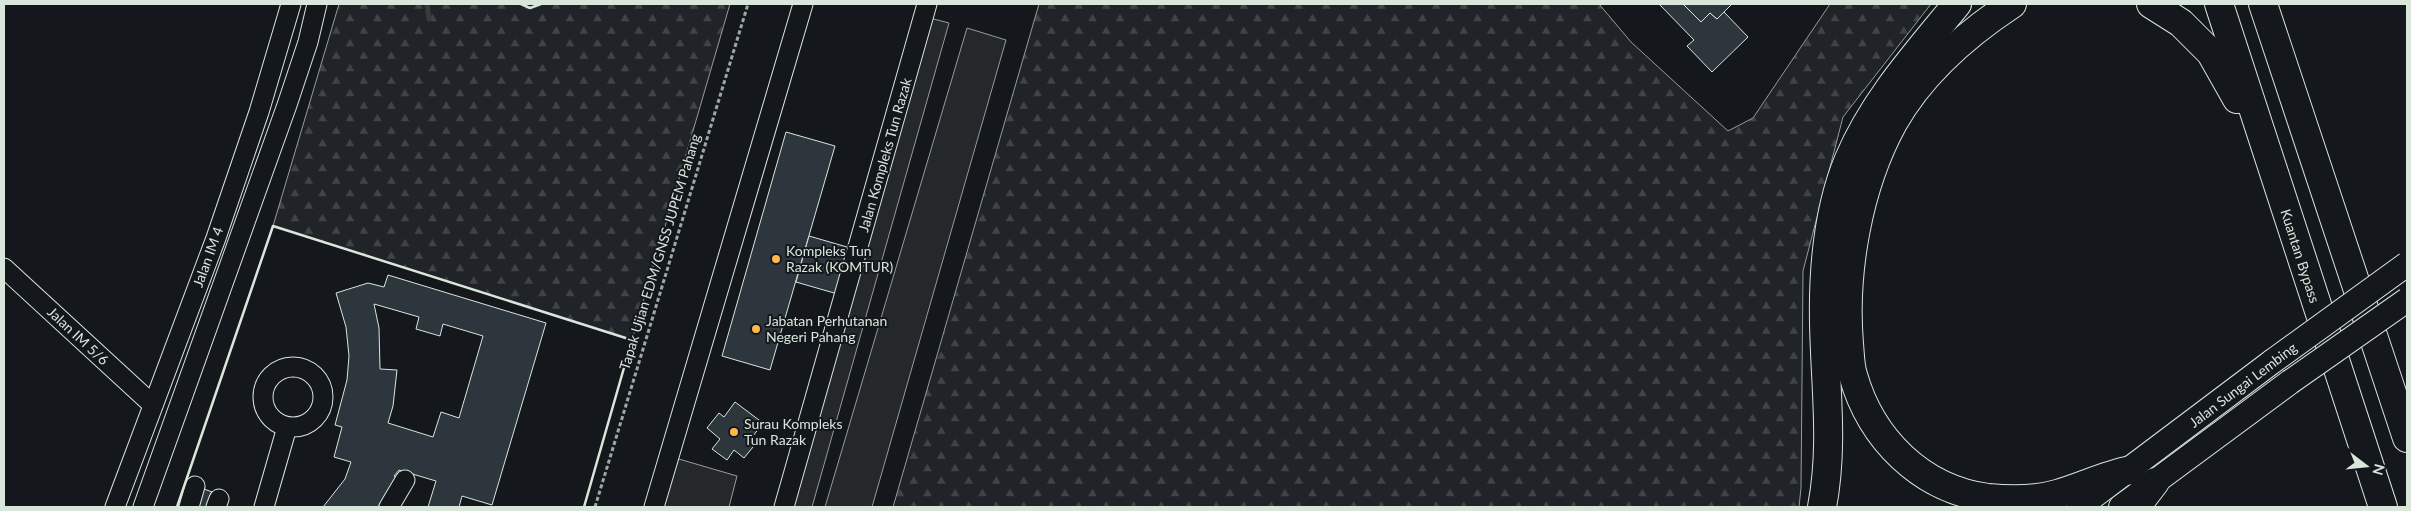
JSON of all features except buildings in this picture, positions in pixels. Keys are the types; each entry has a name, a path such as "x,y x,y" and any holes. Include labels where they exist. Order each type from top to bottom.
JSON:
{"highway":[{"path":"1822,507 1830,426 1824,323 1825,270 1834,209 1849,160 1872,114 1928,37 1957,4"},
{"path":"2012,4 1992,17 1930,72 1894,123 1879,153 1851,251 1847,316 1852,374 1866,411 1886,443 1910,467 1949,487 1988,498 2024,499 2056,495 2102,477 2131,470"},
{"path":"2151,4 2181,23 2210,52 2263,144"},
{"name":"Kuantan Bypass","path":"2219,4 2263,144 2383,507"},
{"path":"2262,4 2407,438"},
{"path":"2275,4 2277,26 2275,42"},
{"path":"2136,507 2155,482"}],"main road":[{"name":"Jalan Sungai Lembing","path":"2079,507 2131,470 2273,361 2407,264"},
{"name":"Jalan Sungai Lembing","path":"2121,507 2290,382 2407,300"}],"street":[{"name":"Jalan IM 4","path":"115,507 216,238 259,112 291,4"},
{"name":"Jalan IM 4","path":"144,506 308,42 317,4"},
{"path":"654,507 803,4"},
{"name":"Jalan Kompleks Tun Razak","path":"784,507 822,376 820,337 853,223 875,192 927,4"},
{"path":"216,238 237,244"},
{"name":"Jalan IM 5/6","path":"4,268 153,405"},
{"path":"264,507 287,427"},
{"path":"389,507 405,480"},
{"path":"189,507 195,486"}],"path":[{"name":"Tapak Ujian EDM/GNSS JUPEM Pahang","path":"595,507 748,4"}],"green space":[{"path":"339,4 521,4 530,8 541,4 730,4 632,340 273,226"},
{"path":"1039,4 1599,4 1631,42 1728,131 1753,118 1830,4 1931,4 1843,117 1803,271 1801,488 1799,507 893,507"}],"shaded area":[{"path":"922,16 949,23 812,507 783,507"},
{"path":"967,28 1006,40 872,507 825,507"},
{"path":"672,457 737,476 729,507 656,507"}],"waterway":[{"path":"427,4 429,19"}],"wall":[{"path":"521,4 530,8 541,4"},
{"path":"177,507 273,226 632,340 584,507"}],"place":[{"name":"Kompleks Tun Razak (KOMTUR)","path":"776,259"},
{"name":"Jabatan Perhutanan Negeri Pahang","path":"756,329"},
{"name":"Surau Kompleks Tun Razak","path":"734,432"}]}
